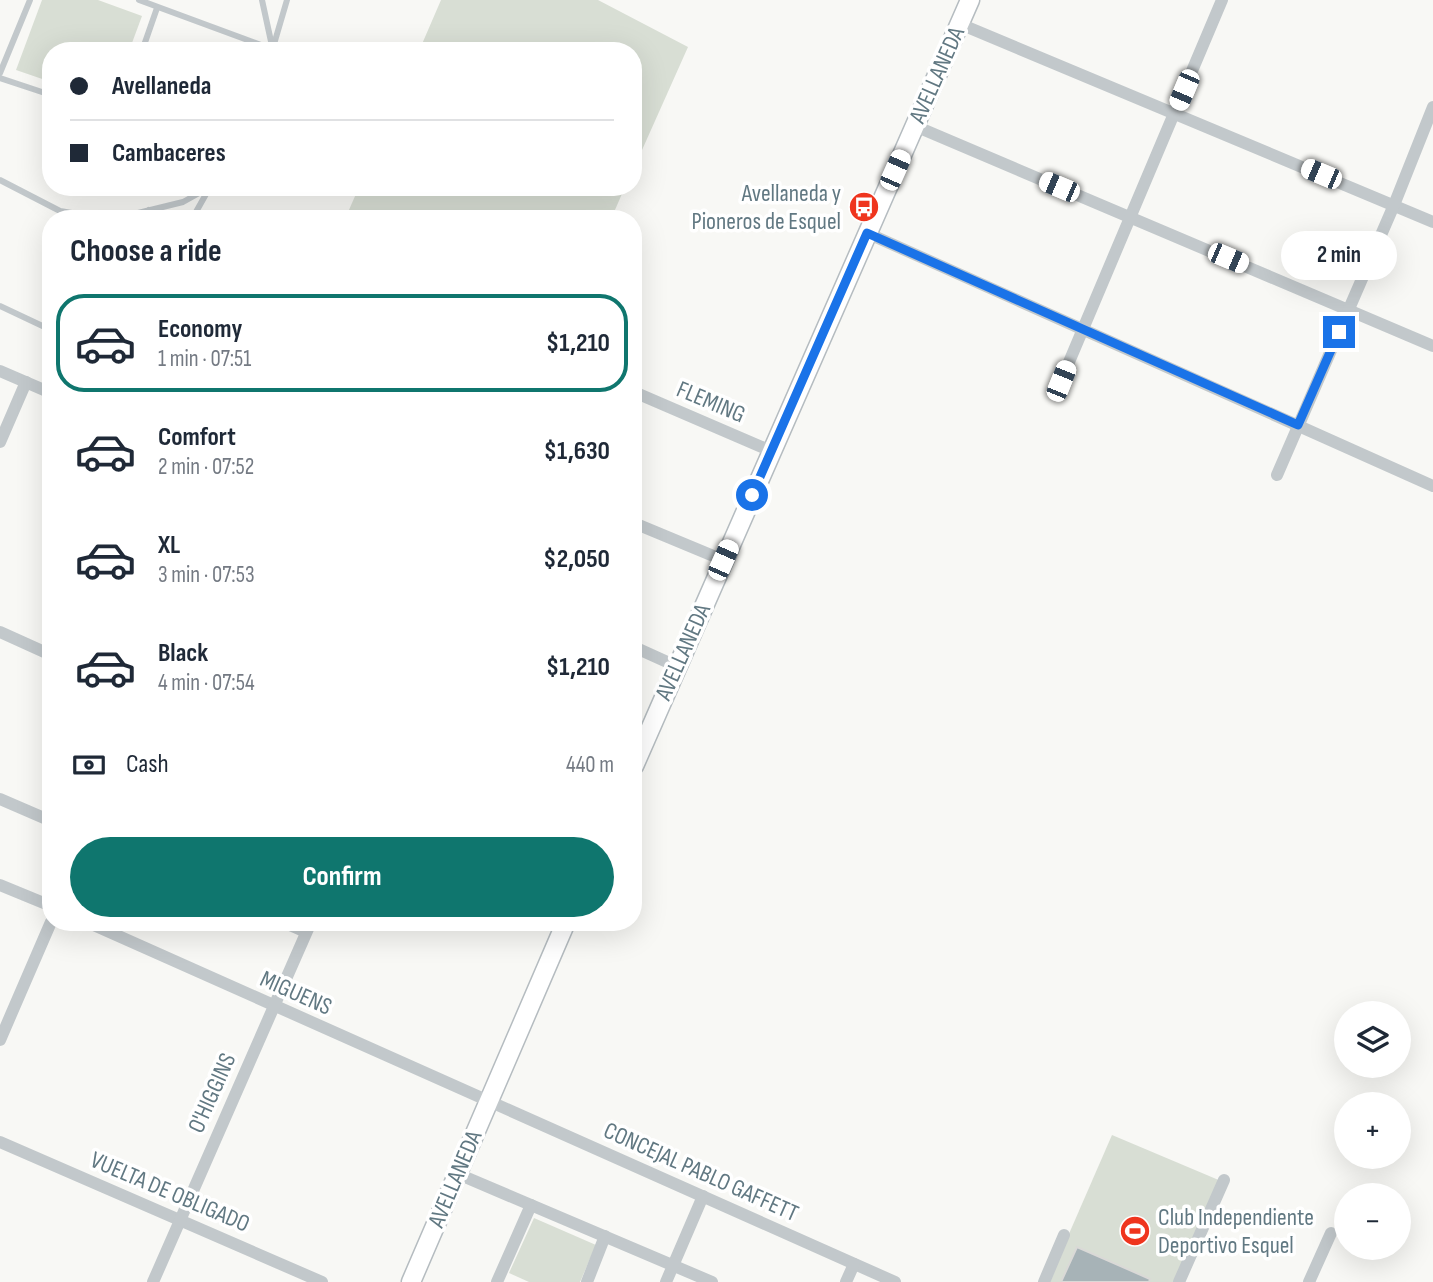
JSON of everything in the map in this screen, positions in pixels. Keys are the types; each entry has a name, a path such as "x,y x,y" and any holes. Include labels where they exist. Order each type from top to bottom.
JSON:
{"street":[{"name":"AVELLANEDA","path":"642,747 970,0"},
{"path":"1061,381 1222,0"},
{"path":"960,24 1433,222"},
{"path":"1277,475 1394,205 1433,107"},
{"path":"915,126 1433,346"},
{"path":"867,233 1433,486"},
{"path":"0,371 42,389"},
{"path":"0,442 26,382"},
{"name":"FLEMING","path":"642,395 771,451"},
{"path":"642,526 723,560"},
{"path":"0,632 42,650"},
{"path":"642,651 676,666"},
{"path":"0,799 42,817"},
{"path":"0,885 42,902"},
{"path":"0,1040 47,931"},
{"name":"MIGUENS","path":"107,931 490,1100"},
{"name":"O'HIGGINS","path":"153,1282 307,931"},
{"name":"AVELLANEDA","path":"411,1282 562,931"},
{"name":"CONCEJAL PABLO GAFFETT","path":"490,1100 895,1282"},
{"name":"VUELTA DE OBLIGADO","path":"0,1142 322,1282"},
{"path":"458,1174 712,1282"},
{"path":"1179,1282 1224,1180"},
{"path":"666,1282 703,1196"},
{"path":"499,1281 531,1205"},
{"path":"1309,1282 1331,1233"},
{"path":"1044,1282 1063,1235"},
{"path":"587,1282 605,1236"},
{"path":"846,1282 855,1264"}],"lane":[{"path":"30,0 0,75 42,91"},
{"path":"139,0 250,42"},
{"path":"261,0 270,42"},
{"path":"274,42 287,0"},
{"path":"145,42 158,8"},
{"path":"0,180 58,210"},
{"path":"149,210 183,202 194,196"},
{"path":"0,306 42,326"}],"shaded area":[{"path":"42,0 98,0 142,16 132,42 42,42 42,79 16,70"},
{"path":"441,0 598,0 688,47 642,150 642,42 423,42"},
{"path":"355,196 621,196 615,210 349,210"},
{"name":"Club Independiente Deportivo Esquel","path":"1112,1135 1221,1181 1177,1282 1048,1282"},
{"path":"534,1218 596,1245 580,1282 529,1282 509,1273"}],"building":[{"name":"Club Independiente Deportivo Esquel","path":"1077,1247 1150,1279 1149,1282 1061,1282"}],"place":[{"name":"Avellaneda y Pioneros de Esquel","path":"864,207"},
{"name":"Club Independiente Deportivo Esquel","path":"1135,1231"}],"route":[{"path":"752,495 867,233 1298,425 1339,332"}]}
